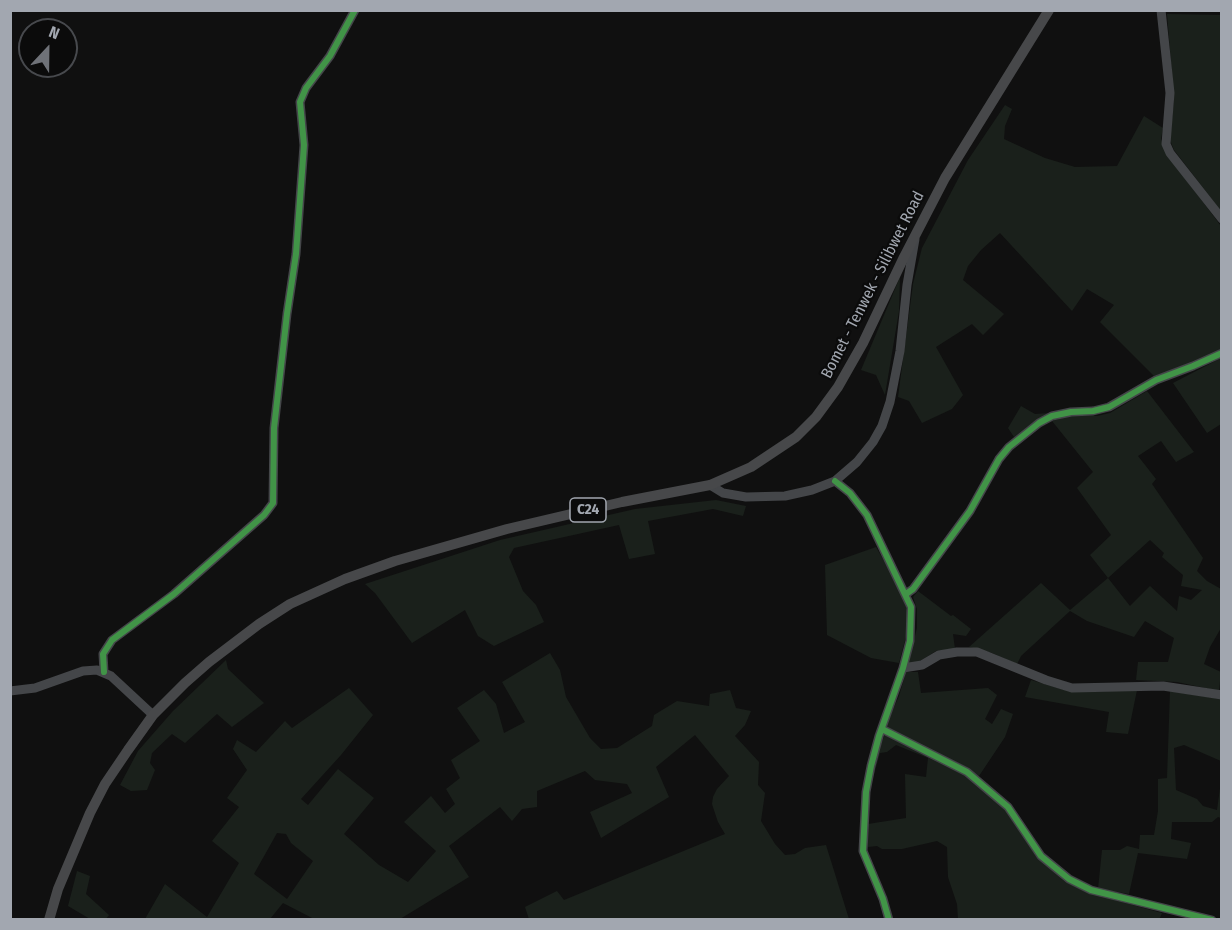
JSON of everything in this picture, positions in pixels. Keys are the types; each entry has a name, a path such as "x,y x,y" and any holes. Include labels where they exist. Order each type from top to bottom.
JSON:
{"main road":[{"name":"Bomet - Tenwek - Silibwet Road","path":"49,920 58,889 90,813 105,784 153,715 209,662 259,624 290,604 345,579 395,561 474,537 621,502 710,484 751,467 784,447 807,427 827,403 864,343 917,231 958,155 1049,10"}],"street":[{"path":"104,672 103,654 112,640 174,594 264,515 273,503 274,428 286,314 296,254 304,145 300,102 306,87 330,56 356,10"},
{"path":"1161,10 1170,93 1166,144 1170,153 1221,219"},
{"path":"710,484 723,493 746,497 785,496 812,490 835,481 857,462 882,426 890,402 900,351 907,285 917,231"},
{"path":"906,594 913,589 970,511 999,459 1009,447 1039,423 1052,416 1109,407 1156,380 1221,353"},
{"path":"835,481 850,493 867,515 912,607 912,621 903,668 882,729 866,792 863,850 889,920"},
{"path":"903,668 922,665 939,655 976,652 1072,688 1163,686 1221,695"},
{"path":"10,691 23,691 50,684 83,671 104,672 153,715"},
{"path":"882,729 967,772 1008,807 1041,856 1069,879 1091,890 1212,920"}],"shaded area":[{"path":"1167,14 1221,15 1221,211 1174,150 1170,140 1174,100"},
{"path":"1005,105 1012,109 1005,126 1004,139 1045,158 1075,167 1117,166 1144,116 1163,128 1161,139 1166,153 1221,226 1221,350 1198,362 1154,376 1100,322 1114,305 1087,289 1072,311 1000,233 981,250 968,266 963,280 1004,314 983,335 972,324 936,347 963,395 952,409 922,423 909,401 898,397 913,284 922,248 968,160"},
{"path":"900,277 899,311 885,395 876,375 861,370"},
{"path":"1221,358 1221,424 1207,433 1173,383"},
{"path":"1147,391 1194,452 1176,462 1161,441 1138,456 1156,479 1152,484 1203,558 1197,571 1207,581 1221,589 1221,628 1210,647 1204,664 1221,672 1219,691 1177,682 1136,680 1138,662 1168,662 1174,638 1145,621 1134,637 1087,621 1070,611 1021,656 1017,664 992,653 969,647 1041,583 1070,610 1108,578 1090,555 1111,535 1077,488 1093,472 1052,421 1072,415 1097,416 1110,413","holes":["1150,540 1164,553 1162,557 1183,575 1181,586 1202,590 1191,600 1179,596 1177,611 1150,586 1130,606 1108,578"]},
{"path":"1021,406 1035,414 1050,413 1014,437 1008,428"},
{"path":"716,500 746,506 743,516 713,509 648,521 655,554 629,559 619,525 514,548 509,557 523,591 536,605 544,622 494,646 478,636 465,610 412,643 375,593 365,584 500,540 635,509"},
{"path":"876,547 903,594 907,610 908,629 899,663 871,658 827,635 825,565"},
{"path":"918,591 971,629 966,636 953,634 955,649 936,651 917,663 908,664 917,628 917,609 913,597"},
{"path":"550,653 560,670 566,697 590,738 601,749 617,748 652,726 654,715 677,701 709,706 710,694 730,690 736,708 751,711 745,725 735,736 759,762 758,785 765,793 761,821 775,844 785,855 795,854 805,848 826,845 849,919 529,919 525,907 557,891 564,900 725,834 712,804 717,789 729,776 695,735 656,767 669,797 601,838 590,812 632,793 627,784 595,780 585,771 537,791 537,807 522,809 512,821 500,807 449,846 469,877 400,919 314,919 283,903 270,919 145,919 165,884 207,917 239,863 212,841 239,807 227,798 247,770 233,749 237,740 256,752 285,721 292,728 349,688 373,715 301,799 308,805 338,769 374,798 344,834 379,865 408,882 436,851 404,822 431,796 445,813 455,804 446,789 460,778 451,760 480,741 457,708 484,690 496,704 504,733 525,722 502,682","holes":["277,833 286,834 291,843 313,861 287,899 254,874"]},
{"path":"226,660 228,669 264,703 232,727 217,714 185,743 172,734 152,753 150,763 155,770 147,790 131,791 120,785 138,751 173,711"},
{"path":"906,672 918,672 921,693 988,688 997,695 985,719 992,724 1001,709 1013,714 1005,737 979,776 960,764 885,727 899,696"},
{"path":"1031,680 1061,689 1083,692 1137,690 1128,734 1106,732 1109,712 1025,697"},
{"path":"1170,691 1221,699 1221,761 1184,745 1174,748 1176,790 1197,799 1203,806 1217,810 1221,781 1221,818 1218,817 1212,822 1172,822 1171,839 1191,843 1187,859 1138,853 1129,894 1098,889 1102,850 1120,850 1127,846 1139,849 1140,835 1154,835 1158,811 1158,779 1167,778"},
{"path":"885,734 966,775 1006,811 1036,856 1064,881 1093,894 1162,913 1159,920 958,919 957,904 948,877 947,847 937,841 902,849 868,847 868,824 906,818 905,774 926,777 928,758 896,745 887,752 880,753 870,789 879,749"},
{"path":"77,871 90,876 86,894 109,915 106,919 90,919 68,906"}],"cycle path":[{"path":"104,672 103,654 112,640 174,594 264,515 273,503 274,428 296,254 304,145 300,102 306,88 330,56 355,10"},
{"path":"906,594 913,589 970,511 999,459 1009,447 1039,423 1052,416 1109,407 1156,380 1222,353"},
{"path":"835,481 850,493 867,515 911,607 910,641 879,736 866,792 863,851 889,920"},
{"path":"882,729 967,772 1008,807 1041,856 1069,879 1091,890 1212,920"}]}
